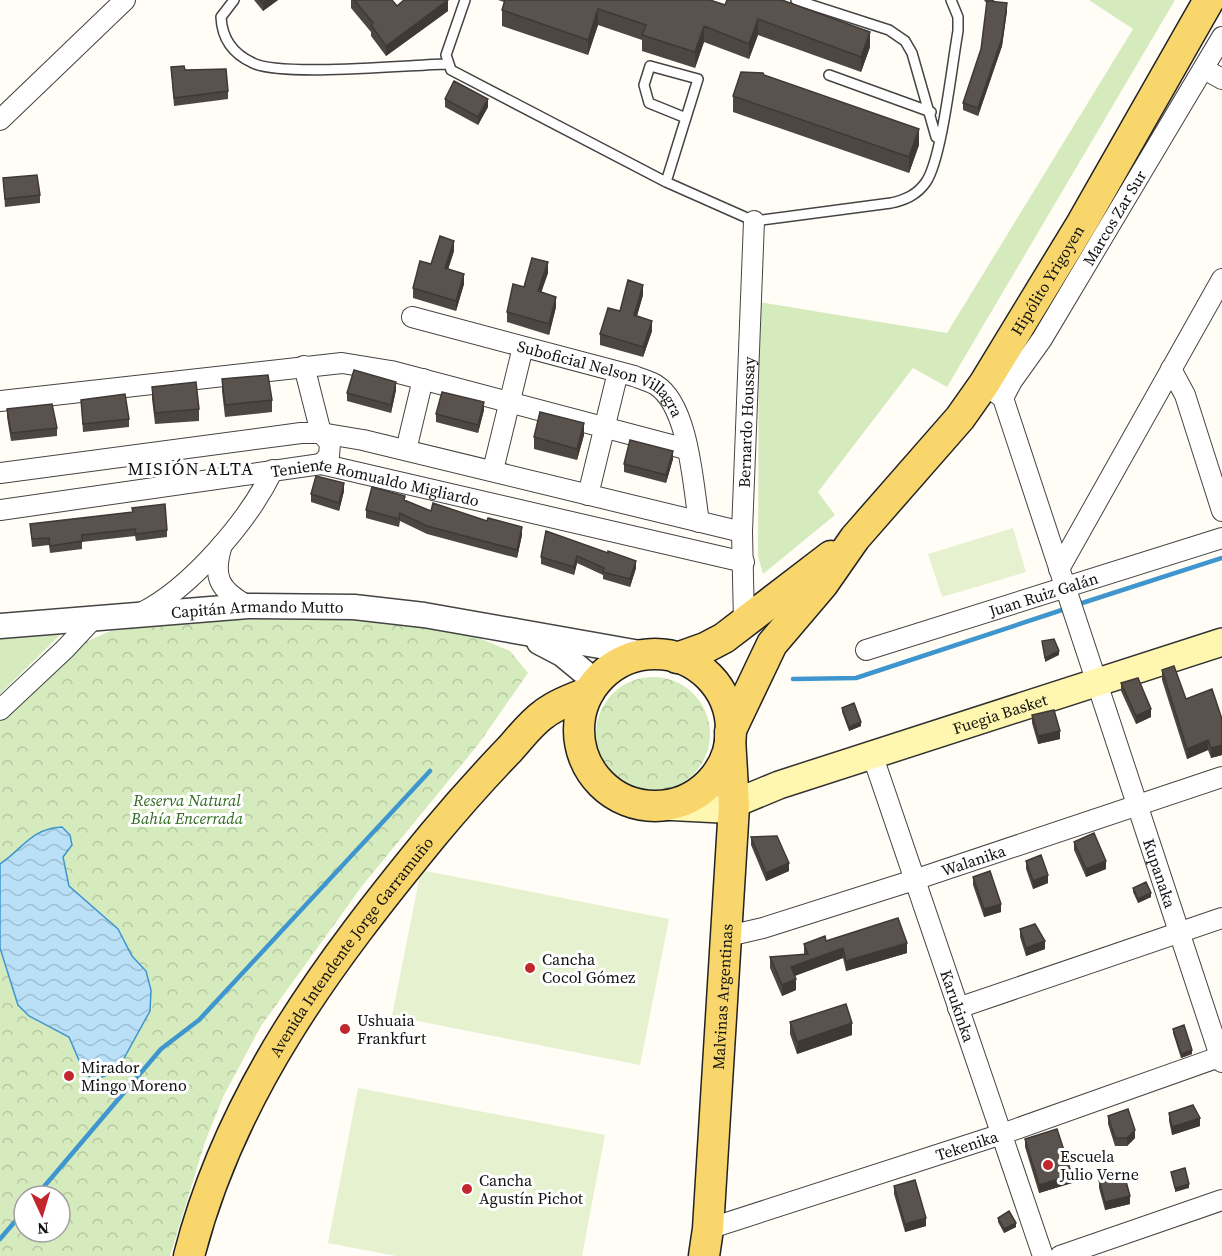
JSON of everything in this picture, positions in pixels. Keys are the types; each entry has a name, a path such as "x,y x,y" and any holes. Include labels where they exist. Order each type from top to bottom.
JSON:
{"main road":[{"name":"Hipólito Yrigoyen","path":"855,538 960,418 994,391 1082,223 1209,0"},
{"path":"734,796 722,809 642,805 622,799 604,787 590,772 582,753 578,732 581,711 592,687 611,668 630,658 664,656 705,648 744,623 855,538"},
{"path":"662,806 682,801 700,791 715,776 725,758 730,735 772,644 823,584 855,538"},
{"name":"Fuegia Basket","path":"734,796 778,785 1222,642"},
{"path":"664,656 693,665 718,688 729,716 730,735"},
{"name":"Avenida Intendente Jorge Garramuño","path":"189,1256 197,1224 246,1101 326,972 367,916 465,796 543,714 592,687"},
{"name":"Malvinas Argentinas","path":"706,1242 734,796 730,735"}],"street":[{"path":"0,120 125,0"},
{"name":"Marcos Zar Sur","path":"994,391 1012,381 1042,339 1222,37"},
{"path":"1204,69 1222,78"},
{"name":"Bernardo Houssay","path":"744,623 742,532 754,221"},
{"path":"1059,569 1222,279"},
{"name":"Suboficial Nelson Villagra","path":"412,317 618,372 656,385 668,396 680,418 699,522"},
{"path":"493,470 524,347"},
{"path":"0,401 342,363 365,365 423,379 686,449"},
{"path":"304,366 321,433 327,438 330,450 329,456 321,464"},
{"path":"1172,369 1185,395 1222,511"},
{"path":"588,495 618,372"},
{"path":"406,450 423,379"},
{"name":"Kupanaka","path":"994,391 1098,683 1136,806 1222,1058"},
{"name":"Teniente Romualdo Migliardo","path":"0,473 233,442 321,433 493,470 742,532"},
{"path":"233,442 227,449 225,462 228,468 238,474"},
{"name":"Teniente Romualdo Migliardo","path":"0,510 176,487 238,474 321,464 744,562"},
{"path":"138,614 169,596 222,544 251,510 273,470"},
{"name":"Juan Ruiz Galán","path":"866,650 1070,602 1222,538"},
{"path":"222,544 216,562 217,576 224,589 248,606"},
{"name":"Capitán Armando Mutto","path":"0,626 248,606 365,608 664,656"},
{"path":"0,710 65,649 94,618"},
{"name":"Capitán Armando Mutto","path":"512,631 562,654 592,687"},
{"name":"Karukinka","path":"872,754 1043,1256"},
{"name":"Walanika","path":"724,937 763,928 914,880 1222,777"},
{"path":"958,1008 1222,918"},
{"name":"Tekenika","path":"706,1242 1002,1134 1222,1058"},
{"path":"1060,1256 1222,1200"}],"lane":[{"path":"234,0 225,8 221,17 224,36 241,56 254,64 285,69 446,63 458,75 590,143 668,183 754,221 901,201 919,190 932,171 958,32 958,17 951,0"},
{"path":"446,63 448,47 465,0"},
{"path":"796,0 899,35 912,53 931,112 936,151"},
{"path":"665,194 698,80 650,66 644,85 649,103 686,118"},
{"path":"830,75 931,112"},
{"path":"584,153 590,143"}],"green space":[{"path":"1089,0 1175,0 947,387 913,368 818,492 835,515 763,574 758,556 759,302 947,333 1133,29"},
{"path":"1013,528 1026,572 942,597 928,554"},
{"name":"Reserva Natural Bahía Encerrada","path":"249,616 372,619 474,636 510,651 528,673 477,746 362,886 261,1026 223,1097 205,1142 170,1256 0,1256 0,722 83,643 110,631"},
{"path":"64,631 0,694 0,637"},
{"path":"653,677 675,681 693,694 706,712 710,734 706,756 693,774 675,787 653,791 631,787 613,774 600,756 596,734 600,712 613,694 631,681"},
{"name":"Cancha Cocol Gómez","path":"421,870 669,919 640,1065 392,1016"},
{"name":"Cancha Agustín Pichot","path":"358,1088 605,1135 582,1256 396,1256 328,1243"}],"water":[{"path":"62,827 70,835 72,845 63,857 69,886 118,929 132,956 146,971 151,990 150,1011 123,1060 105,1076 93,1080 84,1072 69,1037 29,1016 18,1005 0,948 0,864 35,835 42,831"}],"building":[{"path":"354,0 392,0 397,6 404,0 448,0 386,46 371,25 373,23"},
{"path":"505,0 710,0 725,5 727,0 782,0 870,32 861,57 758,19 749,44 704,26 695,52 642,35 646,25 598,9 588,40 502,10"},
{"path":"987,1 1007,3 1002,38 978,108 963,103 981,49"},
{"path":"184,66 185,70 226,69 228,91 174,98 171,67"},
{"path":"741,72 763,73 919,129 909,157 733,96"},
{"path":"454,81 488,99 478,117 445,99"},
{"path":"37,175 40,195 5,199 3,178"},
{"path":"440,236 454,241 445,268 464,274 456,301 413,288 420,261 431,264"},
{"path":"532,258 548,262 538,291 556,297 549,324 507,312 513,284 524,287"},
{"path":"628,280 643,285 634,315 652,321 643,347 600,334 608,308 620,311"},
{"path":"354,370 396,382 391,405 347,393"},
{"path":"268,375 272,400 225,405 222,379"},
{"path":"196,382 199,409 155,413 152,387"},
{"path":"442,392 484,402 478,425 436,414"},
{"path":"125,394 129,419 83,424 81,400"},
{"path":"52,404 57,428 11,433 7,409"},
{"path":"540,412 584,423 577,449 534,437"},
{"path":"630,440 673,451 666,475 624,464"},
{"path":"316,476 344,483 339,503 311,494"},
{"path":"372,487 405,496 404,500 431,511 433,503 487,521 488,518 522,527 517,550 427,526 400,513 399,519 366,510"},
{"path":"165,504 167,530 136,534 135,529 82,535 82,541 50,546 49,538 32,539 30,524 133,512 132,508"},
{"path":"546,531 636,561 630,579 603,572 604,568 577,556 574,567 541,557"},
{"path":"1054,639 1059,651 1045,658 1042,641"},
{"path":"1174,666 1186,699 1212,689 1222,719 1222,745 1211,748 1208,740 1187,749 1162,670"},
{"path":"1138,678 1151,709 1136,716 1121,683"},
{"path":"854,703 861,722 849,727 842,708"},
{"path":"1054,710 1060,731 1038,736 1032,715"},
{"path":"1094,833 1106,861 1086,869 1074,842"},
{"path":"777,836 789,863 766,873 751,837"},
{"path":"1041,855 1048,875 1033,881 1026,861"},
{"path":"990,871 1001,904 984,909 973,877"},
{"path":"1146,882 1151,893 1138,899 1133,888"},
{"path":"898,918 907,943 846,961 843,948 791,967 796,979 782,985 770,957 808,954 804,944 825,936 826,941"},
{"path":"1035,924 1045,941 1026,948 1020,929"},
{"path":"846,1004 852,1023 797,1042 790,1022"},
{"path":"1184,1025 1192,1050 1181,1054 1173,1029"},
{"path":"1193,1105 1200,1118 1172,1127 1169,1113"},
{"path":"1128,1109 1135,1130 1127,1138 1115,1138 1108,1116"},
{"name":"Escuela Julio Verne","path":"1057,1129 1072,1175 1039,1185 1025,1139"},
{"path":"1185,1168 1189,1184 1175,1188 1171,1172"},
{"path":"1124,1174 1130,1196 1105,1202 1099,1180"},
{"path":"915,1180 926,1218 905,1224 894,1186"},
{"path":"1009,1211 1016,1223 1004,1229 998,1218"}],"waterway":[{"path":"1076,605 1222,558"},
{"path":"793,679 856,678 1068,608"},
{"path":"46,1184 161,1049 199,1020 430,771"},
{"path":"0,1239 12,1225"}],"place":[{"name":"Cancha Cocol Gómez","path":"530,968"},
{"name":"Ushuaia Frankfurt","path":"345,1029"},
{"name":"Mirador Mingo Moreno","path":"69,1076"},
{"name":"Escuela Julio Verne","path":"1048,1165"},
{"name":"Cancha Agustín Pichot","path":"467,1189"}],"district":[{"name":"MISIÓN ALTA","path":"191,469"}]}
